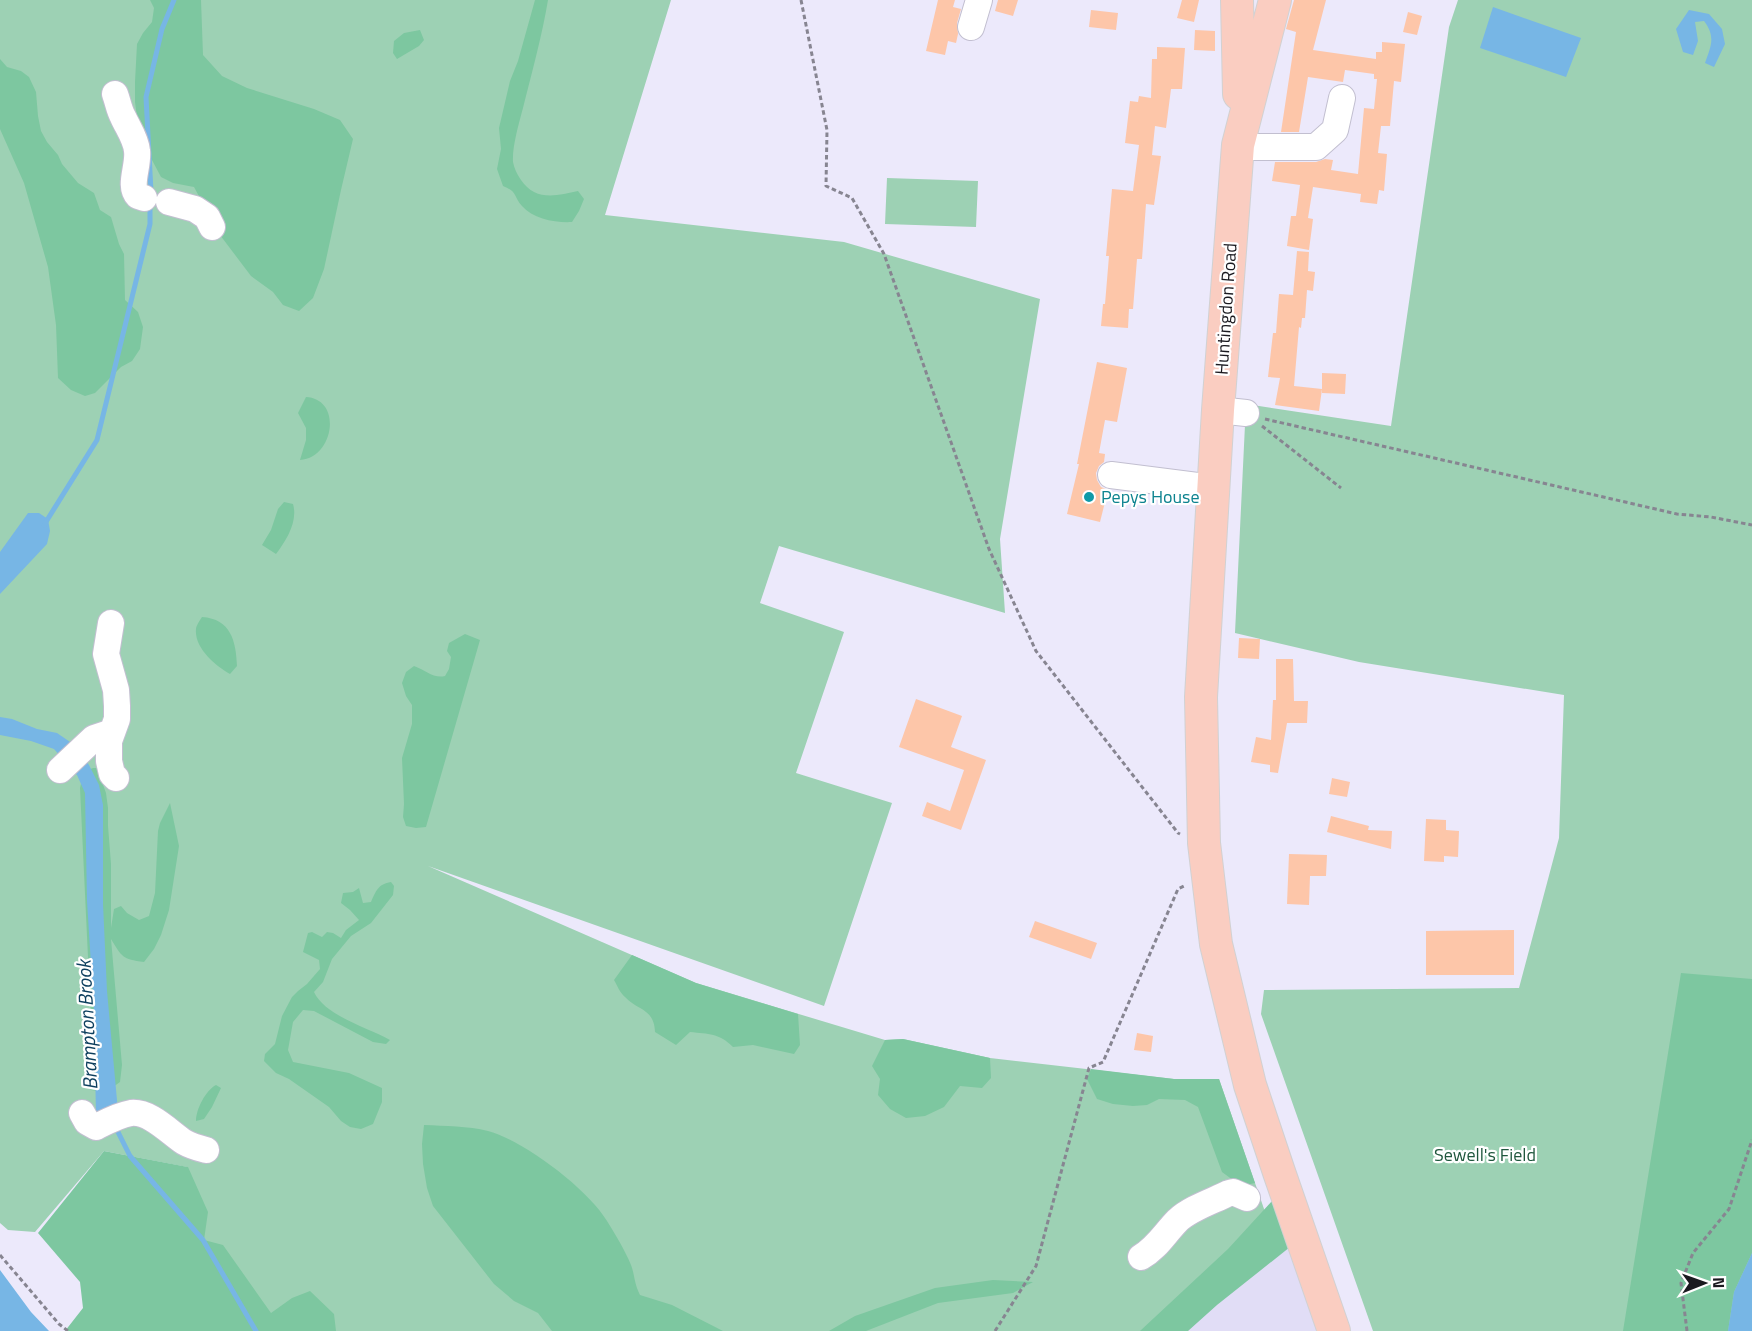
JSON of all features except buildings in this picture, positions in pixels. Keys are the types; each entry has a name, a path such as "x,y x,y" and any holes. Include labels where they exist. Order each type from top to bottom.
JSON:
{"main road":[{"path":"1237,0 1239,141"},
{"path":"1239,141 1275,0"},
{"name":"Huntingdon Road","path":"1239,141 1239,414 1213,484 1201,696 1204,843 1216,944 1250,1085 1334,1331"}],"street":[{"path":"971,27 979,0"},
{"path":"1239,141 1255,147 1316,147 1335,130 1342,98"},
{"path":"118,104 137,151 137,170 133,185 135,194 144,198"},
{"path":"169,202 195,209 207,217 212,227"},
{"path":"1112,475 1213,484"},
{"path":"111,623 106,654 116,690 117,719 109,741 109,761 112,774 116,778"},
{"path":"60,770 94,738 112,732"},
{"path":"89,1120 130,1113 145,1115 166,1126 185,1142 206,1149"},
{"path":"1141,1257 1152,1250 1180,1218 1229,1193 1233,1192 1247,1198"}],"path":[{"path":"801,0 827,130 826,186 852,198 884,254 989,549 1036,651 1178,833 1204,843"},
{"path":"1239,414 1341,488"},
{"path":"1239,414 1677,514 1711,517 1752,525"},
{"path":"995,1331 1036,1266 1089,1068 1103,1062 1178,889 1191,884"},
{"path":"1687,1331 1681,1283 1694,1253 1728,1209 1752,1140"},
{"path":"0,1255 59,1324 68,1331"}],"shaded area":[{"path":"1290,1203 1334,1331 1155,1331"}],"green space":[{"path":"0,0 671,0 605,215 844,242 1040,299 1000,539 1005,613 779,546 760,603 844,632 796,773 892,803 824,1006 428,866 696,983 885,1040 903,1039 990,1058 1174,1079 1219,1079 1273,1235 1176,1331 234,1331 198,1267 187,1167 104,1151 35,1232 8,1230 0,1223"},
{"path":"150,0 201,0 203,55 222,76 247,88 314,109 340,120 353,139 324,269 313,298 299,311 283,305 273,292 251,276 220,235 194,187 173,183 161,177 144,145 138,124 135,82 137,44 152,22 154,8"},
{"path":"535,0 548,0 516,135 513,162 520,179 534,192 550,196 578,191 584,199 572,222 559,222 532,214 519,203 513,192 503,186 497,169 501,149 499,128 510,81"},
{"name":"Sewell's Field","path":"1458,0 1752,0 1752,1331 1373,1331 1261,1014 1264,990 1519,988 1559,838 1564,695 1359,662 1235,633 1246,404 1391,426 1449,27"},
{"path":"420,30 424,40 419,46 397,59 393,53 394,41 404,33"},
{"path":"0,59 7,67 21,71 29,77 36,92 41,131 47,142 78,183 94,193 100,210 111,217 124,254 125,300 138,312 143,327 140,349 132,361 121,367 95,393 85,396 71,390 58,378 56,325 48,267 24,183 0,129"},
{"path":"887,178 978,181 976,227 885,224"},
{"path":"306,397 318,400 325,407 330,428 327,440 320,450 312,457 300,460 306,440 306,428 298,413"},
{"path":"284,502 293,504 293,524 288,537 276,554 262,545 271,530 278,509"},
{"path":"202,617 220,622 230,633 237,666 230,674 207,656 198,643 196,629"},
{"path":"465,634 480,640 426,827 406,826 403,817 402,758 412,724 412,705 402,683 406,672 414,666 433,675 445,676 451,657 447,651 449,643"},
{"path":"97,768 106,793 108,808 111,928 114,909 121,906 127,913 139,920 149,916 155,893 158,831 170,803 179,846 169,910 154,949 144,962 131,960 120,953 111,939 122,1065 120,1082 106,1092 91,1090 86,1086 92,1042 80,788 85,773"},
{"path":"391,882 394,886 393,895 371,923 351,936 332,959 323,982 314,992 337,1015 390,1040 386,1044 373,1042 314,1011 303,1010 293,1022 288,1050 293,1062 349,1073 382,1088 382,1102 373,1124 361,1129 350,1127 341,1121 329,1107 289,1079 276,1073 264,1061 265,1054 275,1044 282,1016 292,997 320,969 319,960 303,952 308,933 312,932 322,937 327,932 341,938 346,930 359,920 341,903 343,893 353,892 359,888 363,903 371,902 380,886"},
{"path":"632,955 696,983 798,1014 800,1045 794,1054 753,1045 733,1047 718,1037 690,1032 676,1045 655,1032 652,1018 623,995 614,980"},
{"path":"1681,973 1752,979 1752,1253 1734,1292 1728,1331 1623,1331"},
{"path":"903,1039 990,1058 991,1078 982,1088 960,1086 944,1107 925,1116 906,1118 890,1109 878,1095 880,1079 872,1066 885,1040"},
{"path":"1091,1069 1174,1079 1219,1079 1255,1183 1241,1186 1222,1172 1198,1107 1185,1100 1159,1099 1147,1105 1133,1106 1113,1104 1097,1099 1087,1079"},
{"path":"216,1085 221,1088 212,1107 204,1119 196,1121 202,1100"},
{"path":"424,1125 488,1131 519,1144 536,1155 570,1181 598,1208 626,1254 640,1295 672,1305 723,1331 552,1331 538,1313 514,1301 494,1284 433,1206 423,1164"},
{"path":"104,1151 188,1167 208,1212 204,1240 223,1245 271,1313 292,1298 310,1291 334,1314 336,1331 65,1331 83,1308 80,1282 38,1233"},
{"path":"1273,1200 1290,1247 1188,1331 1140,1331 1228,1249"},
{"path":"993,1280 1033,1282 1013,1293 938,1303 866,1331 829,1331 855,1316 935,1288"}],"water":[{"path":"1493,7 1581,38 1566,77 1480,48"},
{"path":"1689,10 1709,14 1722,29 1725,44 1714,67 1705,63 1711,37 1704,21 1695,22 1698,41 1693,55 1683,52 1676,29"},
{"path":"28,513 39,513 48,519 50,531 47,544 0,594 0,552"},
{"path":"0,717 57,733 76,746 99,785 103,805 103,904 107,991 118,1111 96,1116 85,793 77,775 54,749 31,741 0,735"},
{"path":"1752,1253 1752,1331 1728,1331 1734,1292"},
{"path":"0,1270 31,1312 49,1331 0,1331"}],"waterway":[{"path":"151,192 146,97 162,29 174,0"},
{"path":"44,525 97,440 150,224 150,204"},
{"name":"Brampton Brook","path":"115,1126 130,1156 203,1240 256,1331"}],"place":[{"name":"Pepys House","path":"1089,497"}]}
